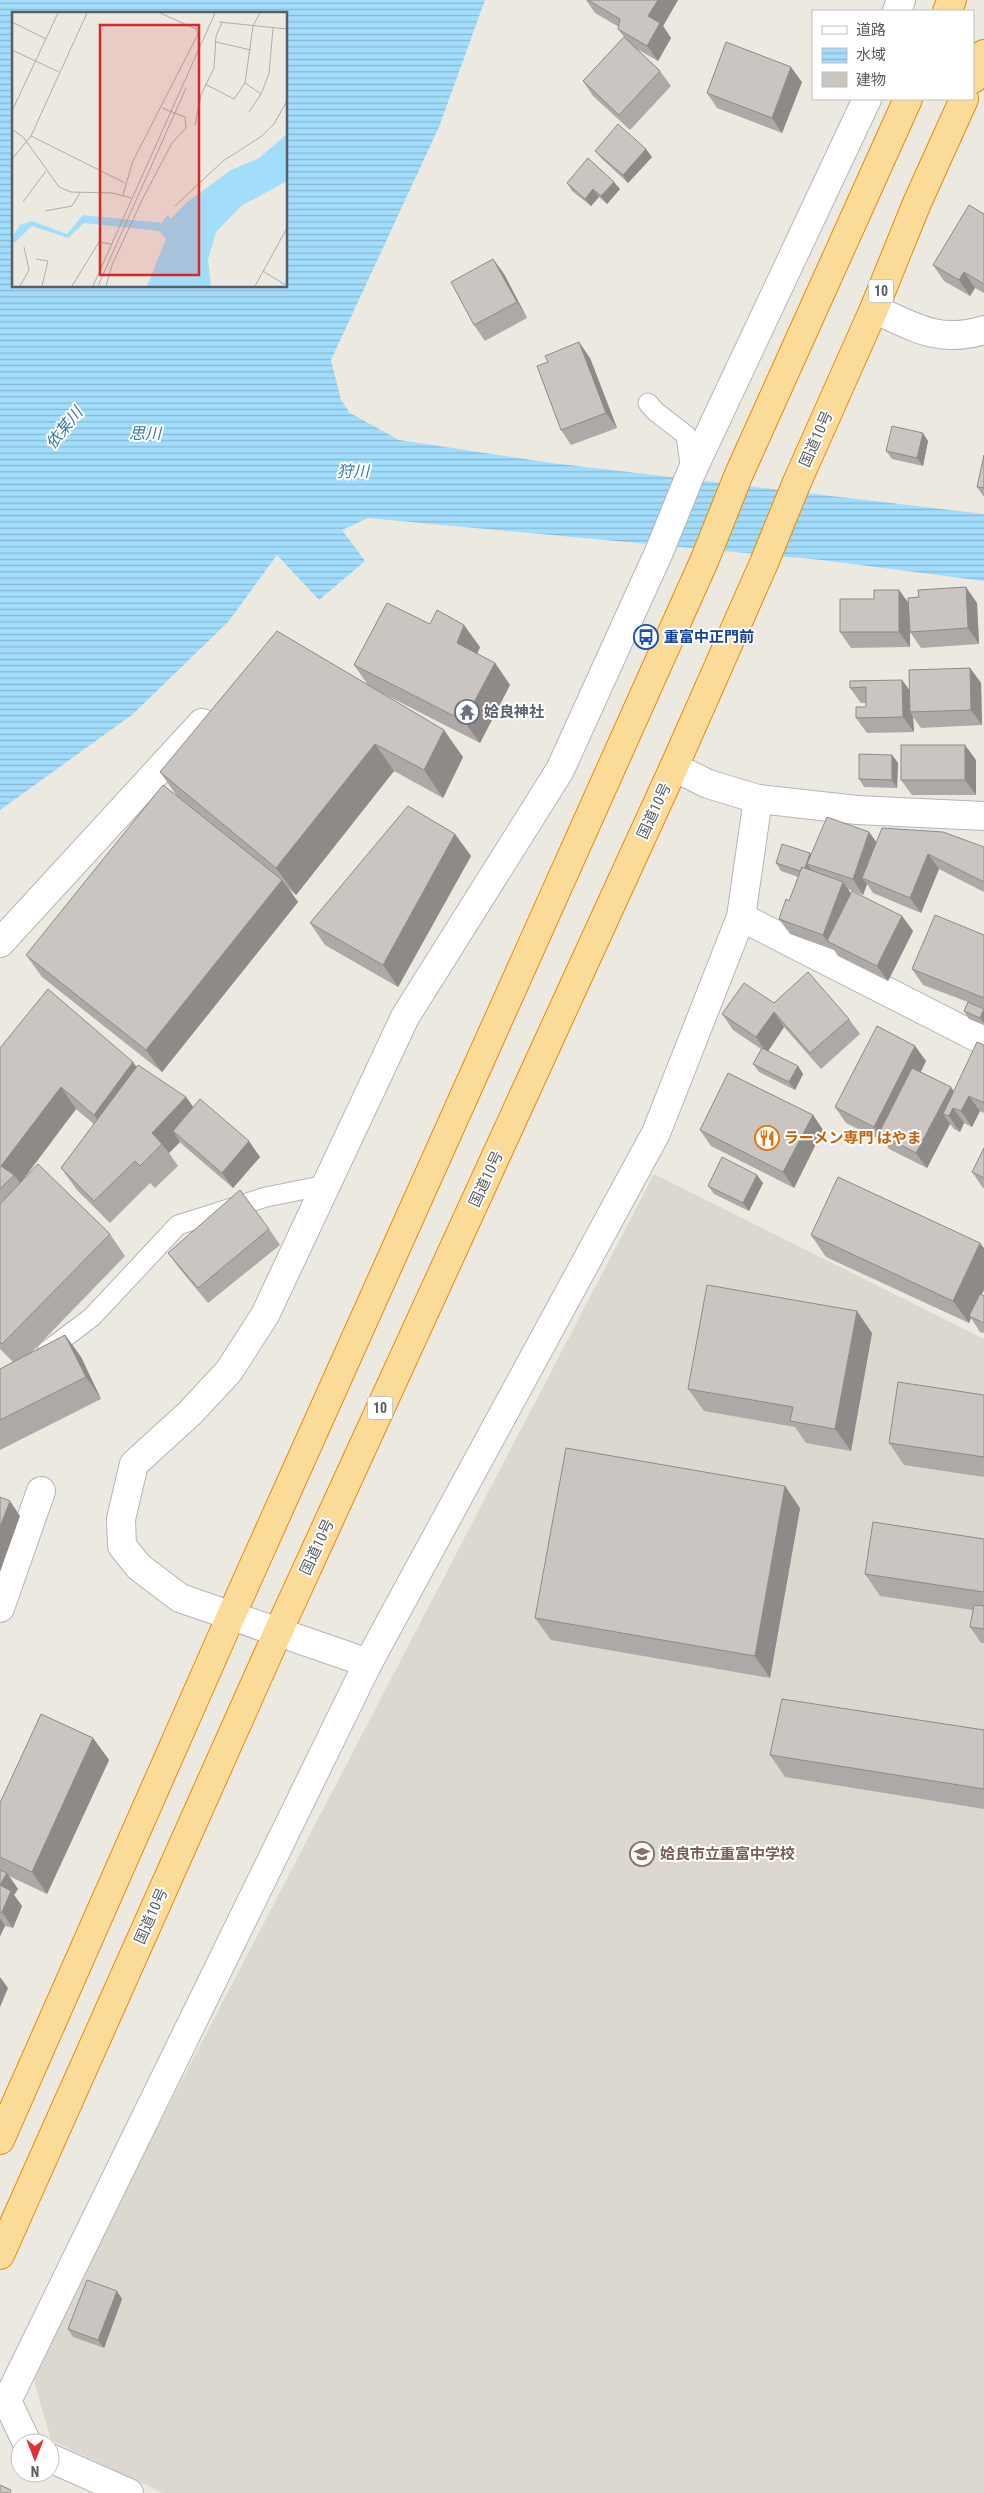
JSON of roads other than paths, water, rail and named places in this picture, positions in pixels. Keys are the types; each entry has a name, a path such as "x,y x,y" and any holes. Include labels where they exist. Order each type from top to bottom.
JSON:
{"highway":[{"path":"974,77 984,54"},
{"path":"0,2140 231,1616 706,559 739,474 908,100"},
{"name":"国道10号","path":"0,2255 278,1632 674,767 874,308 917,203 964,100"}],"street":[{"path":"368,1663 180,1598 139,1567 122,1546 121,1519 134,1464 190,1413 229,1371 264,1315 405,1018 560,770 659,552 691,473 866,100"},
{"path":"874,308 929,333 966,335 984,330"},
{"path":"0,943 216,708"},
{"path":"674,767 708,784 758,799 857,810 984,816"},
{"path":"22,2433 7,2401 368,1663 656,1133 741,917 758,799"},
{"path":"741,917 984,1041"},
{"path":"0,1608 41,1491"},
{"path":"60,2462 129,2493"}],"lane":[{"path":"648,403 656,412 686,435 691,473"},
{"path":"30,1363 92,1317 178,1225 266,1197 326,1184"}],"water":[{"name":"思川","path":"0,0 485,0 439,127 331,360 341,400 350,413 399,440 552,463 984,514 984,581 821,560 368,518 342,530 365,561 319,600 277,555 228,622 133,714 0,810"}],"place":[{"name":"重富中正門前","path":"646,637"},
{"name":"姶良神社","path":"467,712"},
{"name":"ラーメン専門 はやま","path":"767,1138"},
{"name":"姶良市立重富中学校","path":"642,1854"}],"water label":[{"name":"依某川","path":"64,428"},
{"name":"狩川","path":"353,471"}]}
